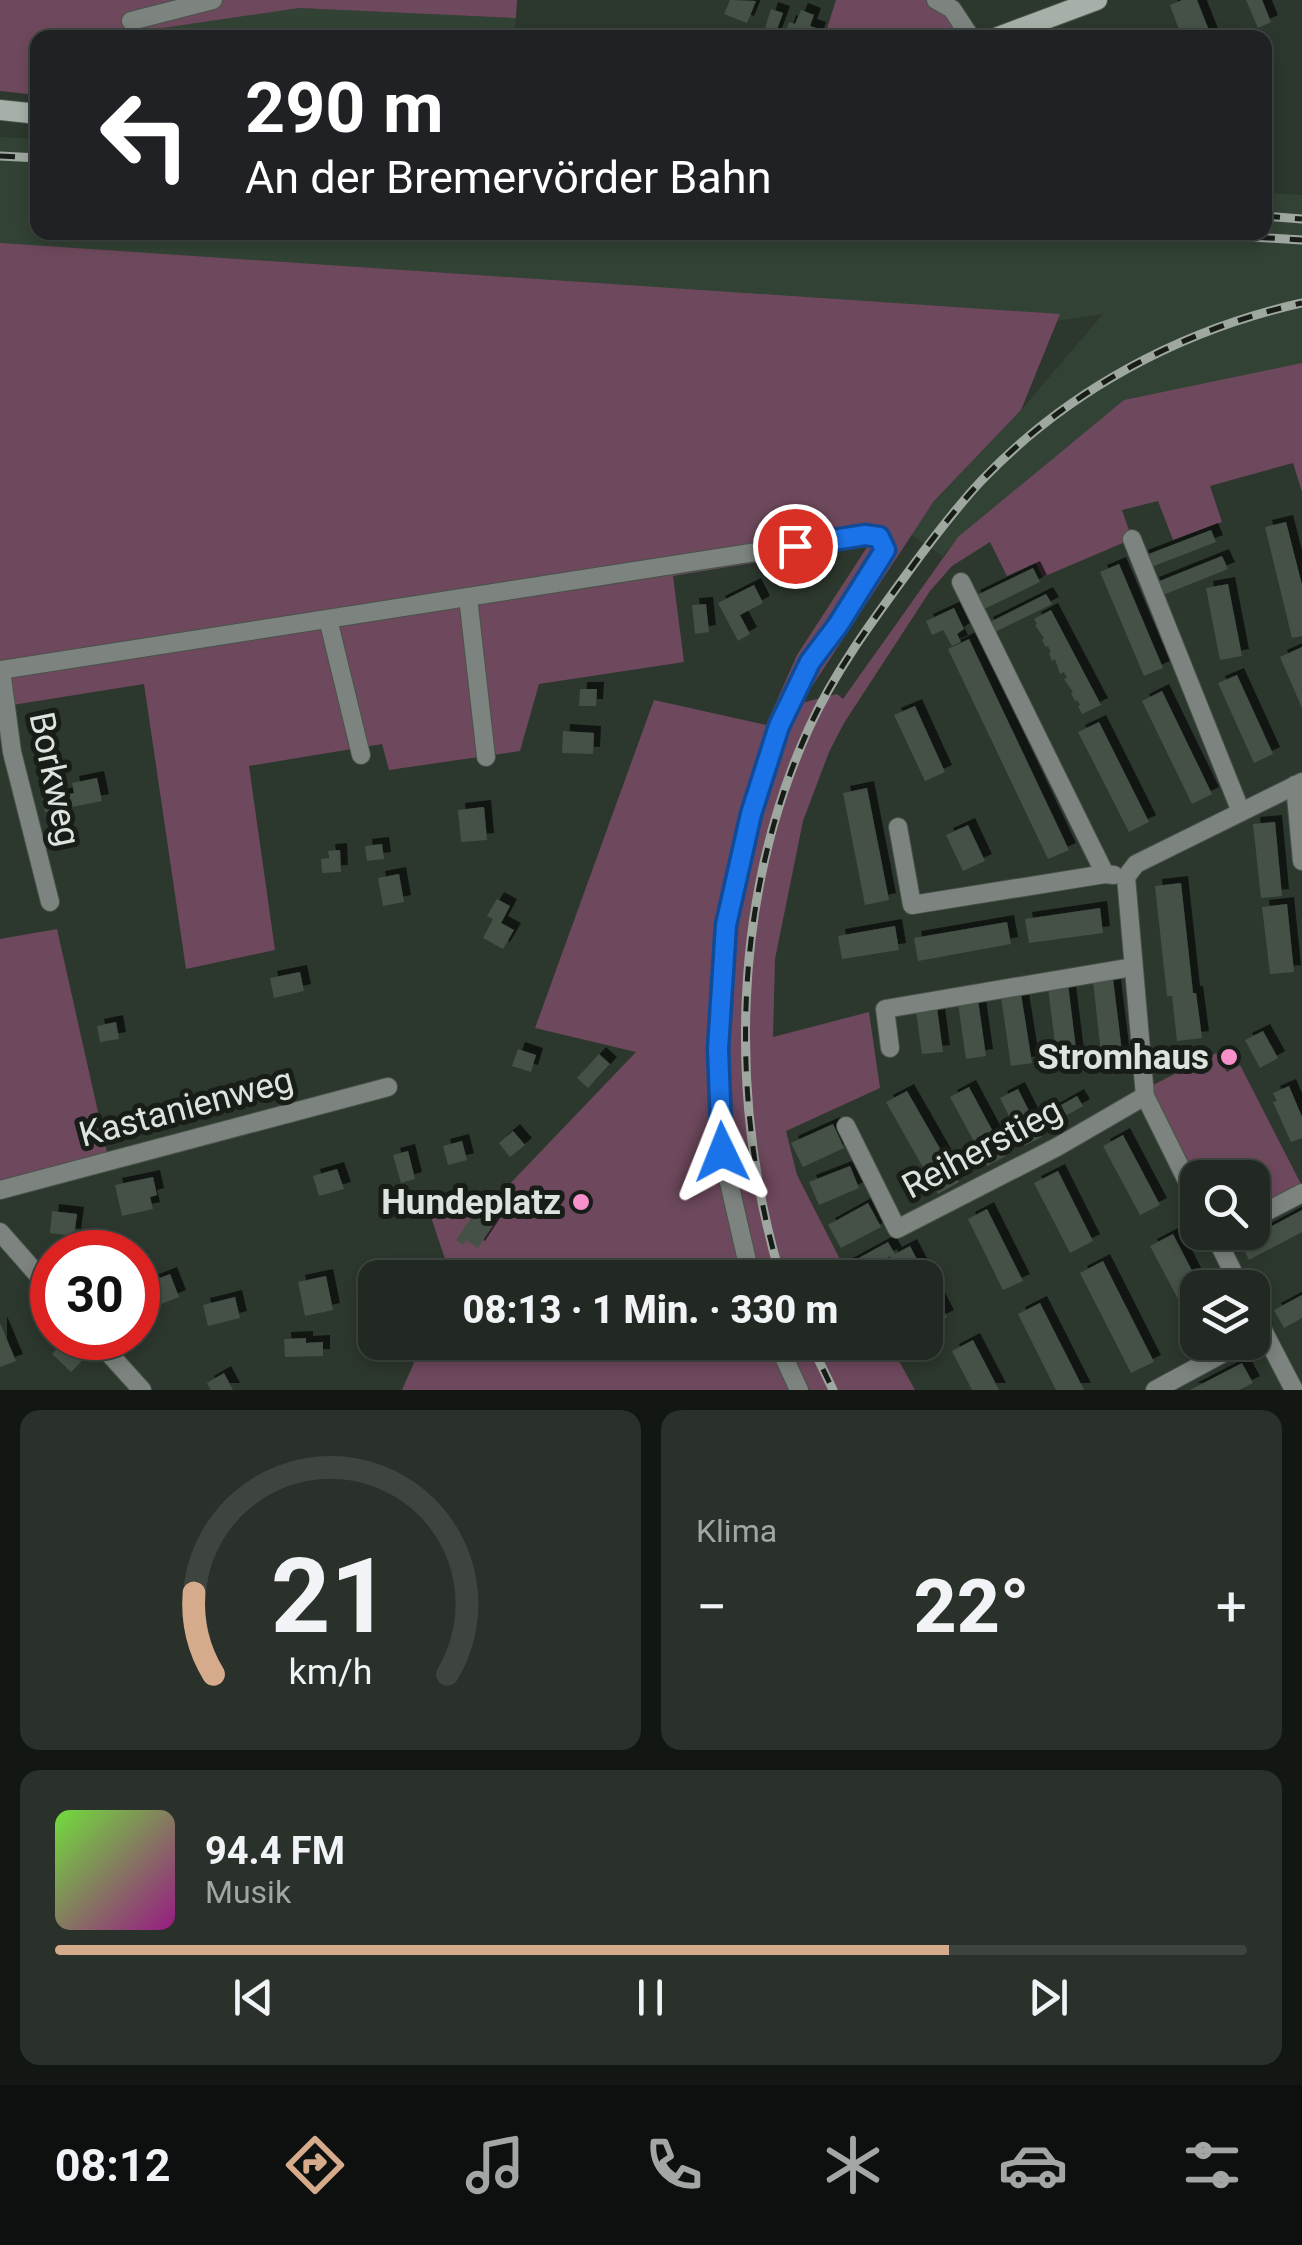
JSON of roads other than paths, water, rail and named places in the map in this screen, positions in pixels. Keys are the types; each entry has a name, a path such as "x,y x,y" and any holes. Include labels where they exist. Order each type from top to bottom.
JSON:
{"street":[{"path":"131,21 213,0"},
{"path":"936,0 952,8 966,30"},
{"path":"1016,30 1097,0"},
{"path":"0,110 30,113"},
{"path":"0,670 865,535 879,537 885,550 810,662 779,726 751,814 726,925 718,1049 722,1152 747,1260"},
{"path":"1132,539 1240,812"},
{"path":"961,582 1105,874"},
{"path":"468,597 486,757"},
{"path":"328,619 361,755"},
{"name":"Borkweg","path":"0,670 12,752 50,902"},
{"path":"1180,1167 1145,1096 1126,877 1136,864 1299,784 1302,860"},
{"path":"898,827 912,905 1105,874 1126,877"},
{"path":"890,1048 884,1010 1133,967"},
{"name":"Kastanienweg","path":"0,1190 388,1087"},
{"name":"Reiherstieg","path":"846,1126 897,1229 1057,1147 1145,1096"},
{"path":"1270,1209 1302,1192"},
{"path":"0,1232 30,1265"},
{"path":"1270,1353 1294,1390"},
{"path":"115,1360 142,1390"},
{"path":"786,1360 800,1390"},
{"path":"1154,1390 1210,1360"}],"railway":[{"path":"0,156 30,158"},
{"path":"1272,217 1302,219"},
{"path":"1272,238 1302,240"},
{"path":"776,1260 752,1141 746,1071 746,1000 752,930 765,860 784,793 819,708 853,649 933,538 1015,448 1089,392 1170,347 1213,329 1302,303"},
{"path":"819,1360 833,1390"}],"place":[{"name":"Stromhaus","path":"1229,1057"},
{"name":"Hundeplatz","path":"581,1202"}]}
